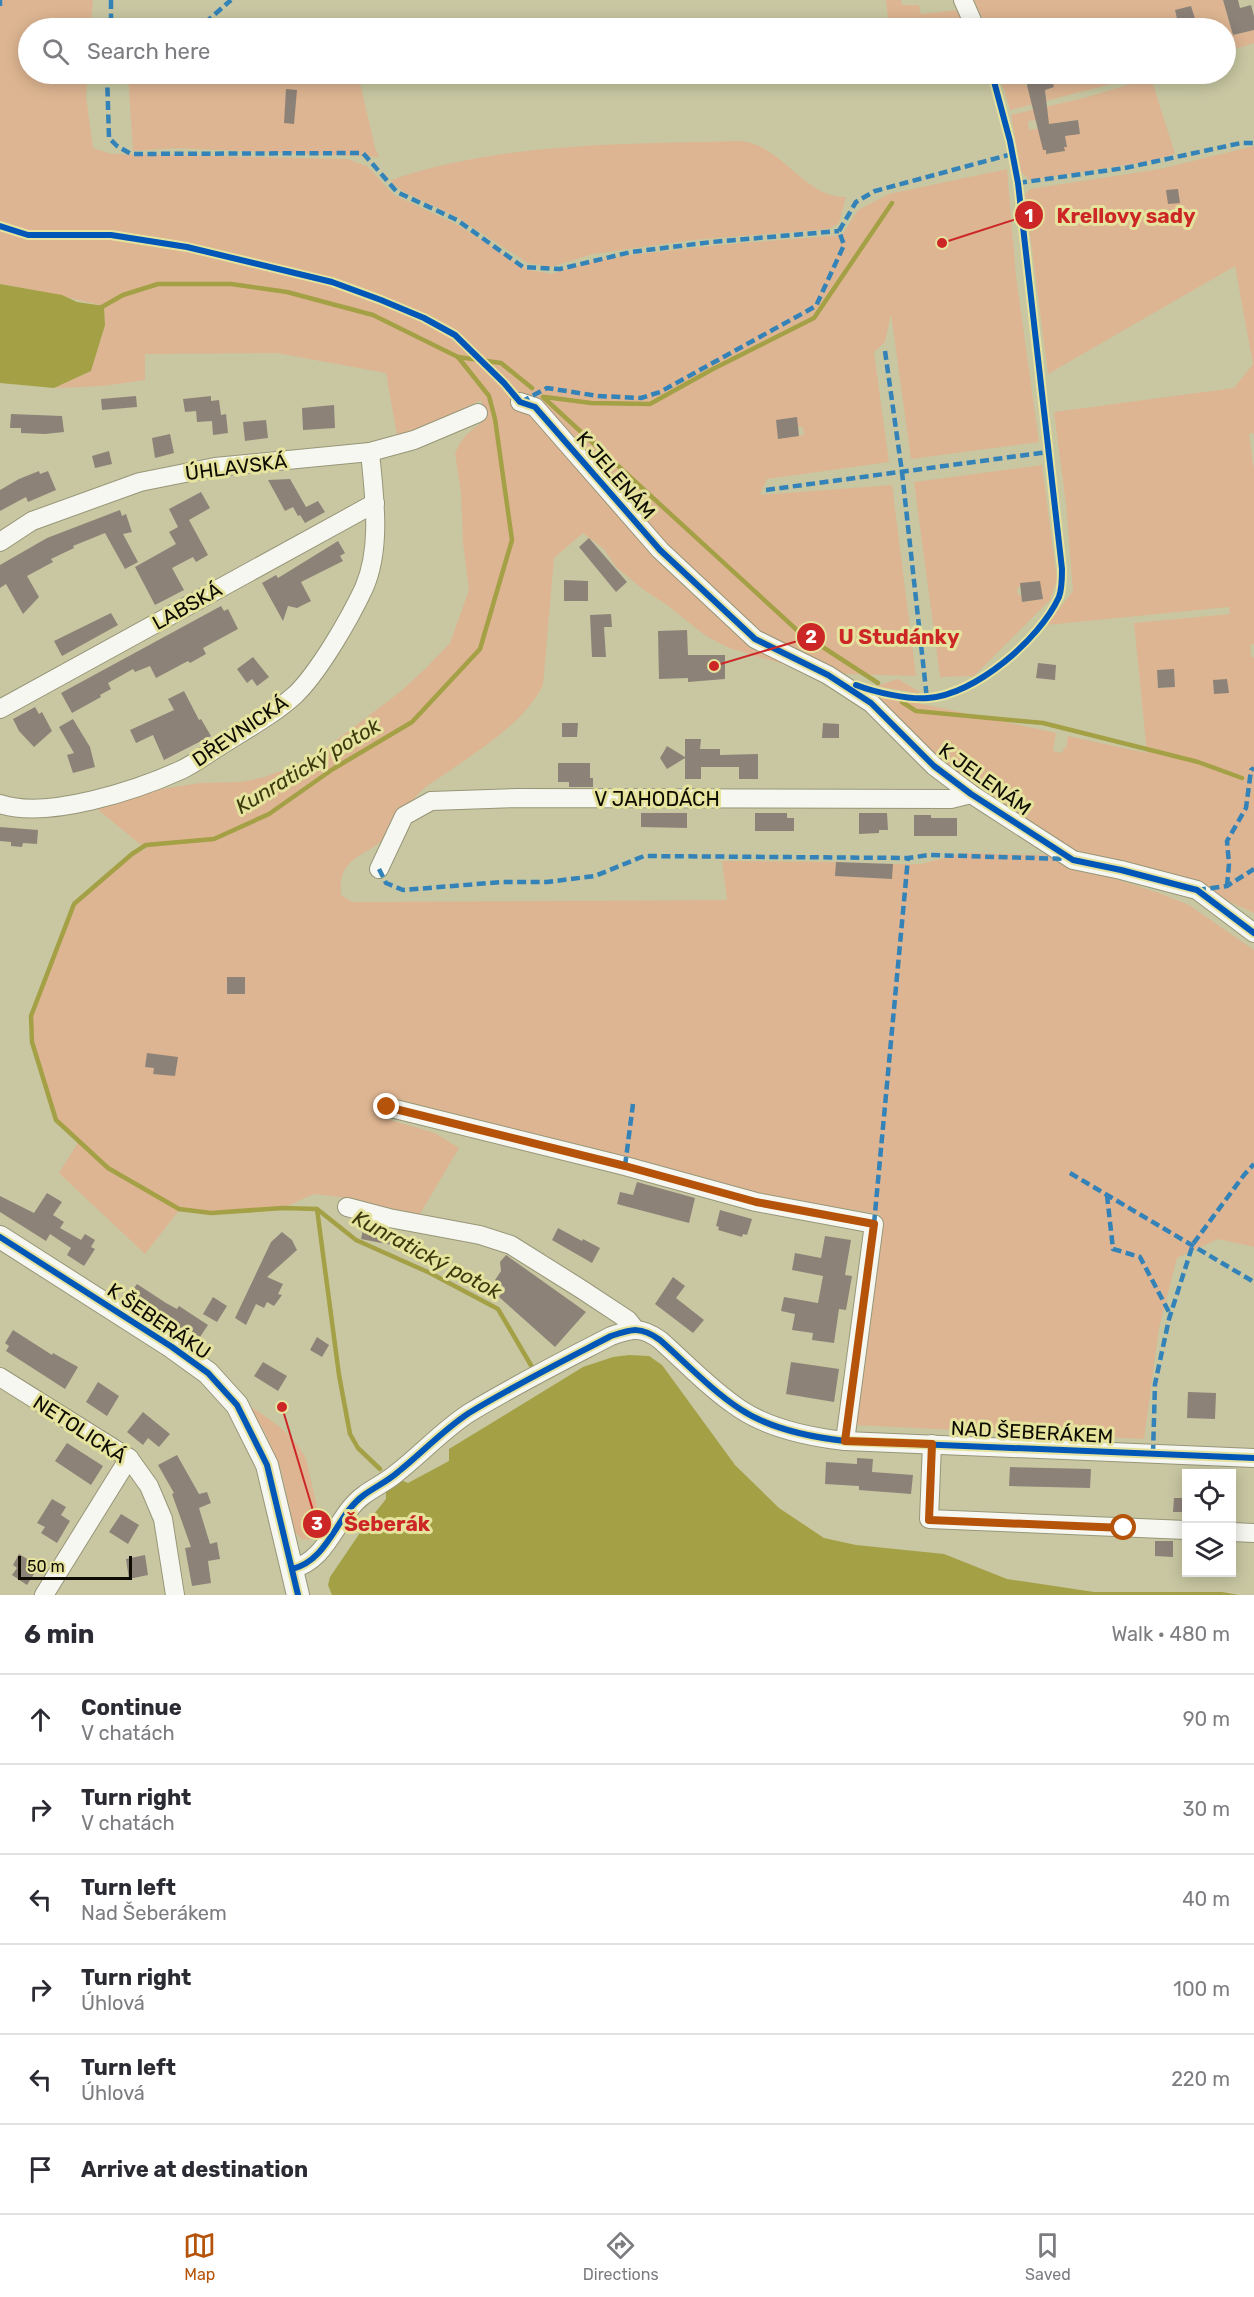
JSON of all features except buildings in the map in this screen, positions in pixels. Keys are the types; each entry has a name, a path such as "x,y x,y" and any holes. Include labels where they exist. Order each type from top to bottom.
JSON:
{"street":[{"path":"963,0 971,18"},
{"name":"K JELENÁM","path":"520,402 535,408 660,550 755,639 828,675 871,703 934,766 971,794 1073,860 1197,890 1254,933"},
{"name":"ÚHLAVSKÁ","path":"0,542 32,521 140,482 215,467 370,452 414,440 478,413"},
{"name":"DŘEVNICKÁ","path":"0,804 40,809 98,799 182,770 261,721 296,694 342,630 365,586 373,556 375,503 370,452"},
{"name":"LABSKÁ","path":"0,709 375,503"},
{"name":"V JAHODÁCH","path":"379,869 404,816 431,801 516,798 951,799 971,794"},
{"path":"387,1107 625,1166 756,1202 874,1224 845,1441"},
{"name":"NAD ŠEBERÁKEM","path":"347,1207 389,1218 480,1235 511,1245 628,1320 635,1329 649,1332 740,1409 759,1419 820,1438 845,1441 1254,1458"},
{"name":"K ŠEBERÁKU","path":"0,1237 172,1347 218,1383 237,1405 267,1465 298,1595"},
{"path":"292,1569 304,1565 315,1557 355,1503 398,1473 445,1431 468,1414 600,1341 635,1329"},
{"name":"NETOLICKÁ","path":"0,1377 129,1458 149,1486 163,1520 175,1595"},
{"path":"932,1444 929,1520 1182,1530"},
{"path":"44,1595 129,1458"},
{"path":"1236,1532 1254,1533"}],"shaded area":[{"path":"0,0 93,0 92,18 18,18 18,84 87,84 86,96 93,148 112,154 347,159 367,166 394,195 458,225 526,269 551,274 594,261 630,255 842,235 858,210 889,194 1007,169 1016,276 1039,442 911,459 891,314 885,342 874,352 889,462 767,479 760,495 892,485 916,676 814,673 729,648 706,636 644,590 616,567 604,549 583,533 554,558 543,685 535,699 501,734 419,793 385,838 348,866 343,873 341,895 352,902 727,900 722,861 836,862 836,876 891,879 893,864 921,864 964,853 1054,855 1072,865 1189,905 1254,950 1254,1247 1218,1239 1177,1258 1159,1328 1144,1439 853,1425 879,1257 880,1214 750,1194 394,1104 380,1117 435,1133 459,1148 417,1219 348,1198 314,1194 283,1208 211,1213 180,1209 145,1254 59,1173 79,1141 59,1122 32,1042 32,1016 74,904 130,857 146,849 97,809 162,789 200,783 241,782 265,777 313,758 400,692 426,668 450,643 469,590 463,543 461,493 455,453 467,434 487,418 481,400 427,426 397,435 386,373 277,353 145,354 145,380 103,386 54,388 91,371 105,325 104,306 0,284","holes":["797,417 798,427 803,427 804,435 778,439 776,420"]},
{"path":"886,0 901,0 902,5 919,5 921,14 958,10 962,18 888,18"},
{"path":"974,0 1223,0 1228,18 1194,18 1191,6 1175,11 1177,18 982,18"},
{"path":"1254,30 1254,43 1236,49 1236,34"},
{"path":"129,84 360,84 379,157 176,148 133,151"},
{"path":"1002,84 1030,86 1033,102 1047,98 1045,90 1053,87 1052,84 1112,84 1010,110"},
{"path":"1131,84 1153,84 1175,154 1151,161 1030,180 1021,172 1011,115 1084,98","holes":["1048,119 1049,124 1078,120 1080,133 1065,136 1067,146 1064,147 1064,151 1047,154 1043,128 1029,130 1028,121"]},
{"path":"740,141 755,144 768,151 818,189 831,195 846,197 839,223 829,229 692,240 593,254 551,267 528,263 455,216 404,192 391,180 476,158 564,147"},
{"path":"1254,146 1254,433 1249,434 1254,470 1254,644 1250,645 1251,656 1254,658 1254,913 1171,875 1111,863 1063,845 952,773 878,701 880,697 918,703 1056,733 1053,751 1062,753 1066,748 1068,736 1147,753 1134,623 1230,614 1229,607 1046,625 1073,591 1066,504 1054,412 1234,388 1253,364 1235,266 1048,374 1025,195 1030,189 1160,169","holes":["1174,669 1175,687 1158,688 1157,670"]},
{"path":"0,284 62,295 77,302 104,306 105,325 91,371 54,388 0,383"},
{"path":"1042,465 1057,580 1050,600 974,676 940,677 914,482","holes":["1040,581 1042,599 1022,602 1017,588 1020,587 1020,583"]},
{"path":"898,679 923,694 876,686"},
{"path":"649,1356 662,1365 735,1465 779,1508 824,1538 856,1545 944,1554 1007,1579 1094,1592 1222,1592 1239,1595 332,1595 328,1585 330,1577 386,1499 386,1490 401,1480 408,1483 449,1461 449,1449 583,1367 613,1357"},
{"path":"245,1403 287,1434 301,1449 306,1459 321,1525 321,1533 314,1538 301,1539 295,1532 281,1470 264,1430"}],"waterway":[{"path":"545,397 591,403 650,404 814,318 892,203"},
{"name":"Kunratický potok","path":"100,308 123,295 158,284 231,284 287,292 373,315 458,357 489,396 495,419 512,540 480,649 412,722 333,769 269,814 214,839 146,845 132,854 74,904 31,1016 32,1042 56,1120 108,1168 179,1209 211,1213 283,1208 317,1209 356,1240 430,1273 498,1309 532,1367"},
{"path":"458,357 501,363 532,388"},
{"path":"543,397 798,631 878,683"},
{"path":"902,702 916,711 1043,723 1198,762 1242,778"},
{"path":"317,1209 339,1375 350,1434 358,1448 380,1469"}],"marked path":[{"path":"0,0 0,6"},
{"path":"111,0 111,18"},
{"path":"211,18 231,0"},
{"path":"107,84 109,138 131,154 363,153 397,192 457,220 523,267 560,269 631,252 712,242 839,231"},
{"path":"1018,183 1125,168 1241,143 1254,143"},
{"path":"839,231 856,202 875,191 1012,154"},
{"path":"521,402 547,388 598,396 641,398 660,392 816,306 844,245 839,231"},
{"path":"885,351 902,472 927,699"},
{"path":"766,490 1048,452"},
{"path":"1227,886 1229,864 1227,841 1246,808 1251,770 1254,768"},
{"path":"379,869 386,883 403,890 502,882 547,882 595,876 644,856 908,858 929,855 1067,859"},
{"path":"874,1224 908,858"},
{"path":"1197,890 1227,886 1254,869"},
{"path":"625,1166 633,1104"},
{"path":"1153,1454 1155,1384 1169,1319 1193,1244 1254,1164"},
{"path":"1070,1173 1254,1282"},
{"path":"1107,1195 1113,1249 1140,1257 1170,1314"}],"cycle path":[{"path":"856,685 911,698 928,698 966,687 985,676 1021,647 1050,614 1060,594 1062,569 1018,183 1010,141 995,84"},
{"path":"0,226 28,235 111,235 187,247 332,282 424,318 455,335 520,402 535,407 660,550 755,639 828,675 871,703 934,766 971,794 1073,860 1197,890 1254,933"},
{"path":"0,1237 172,1347 208,1373 237,1405 267,1465 298,1595"},
{"path":"292,1569 305,1564 324,1547 346,1514 364,1495 394,1475 459,1420 557,1364 611,1336 631,1330 647,1332 660,1340 729,1402 752,1416 777,1427 818,1437 845,1441 1254,1458"}],"place":[{"name":"Krellovy sady","path":"942,243"},
{"name":"U Studánky","path":"714,666"},
{"name":"Šeberák","path":"282,1407"}],"route":[{"path":"387,1107 625,1166 756,1202 874,1224 845,1441 932,1444 929,1520 1124,1528"}]}
